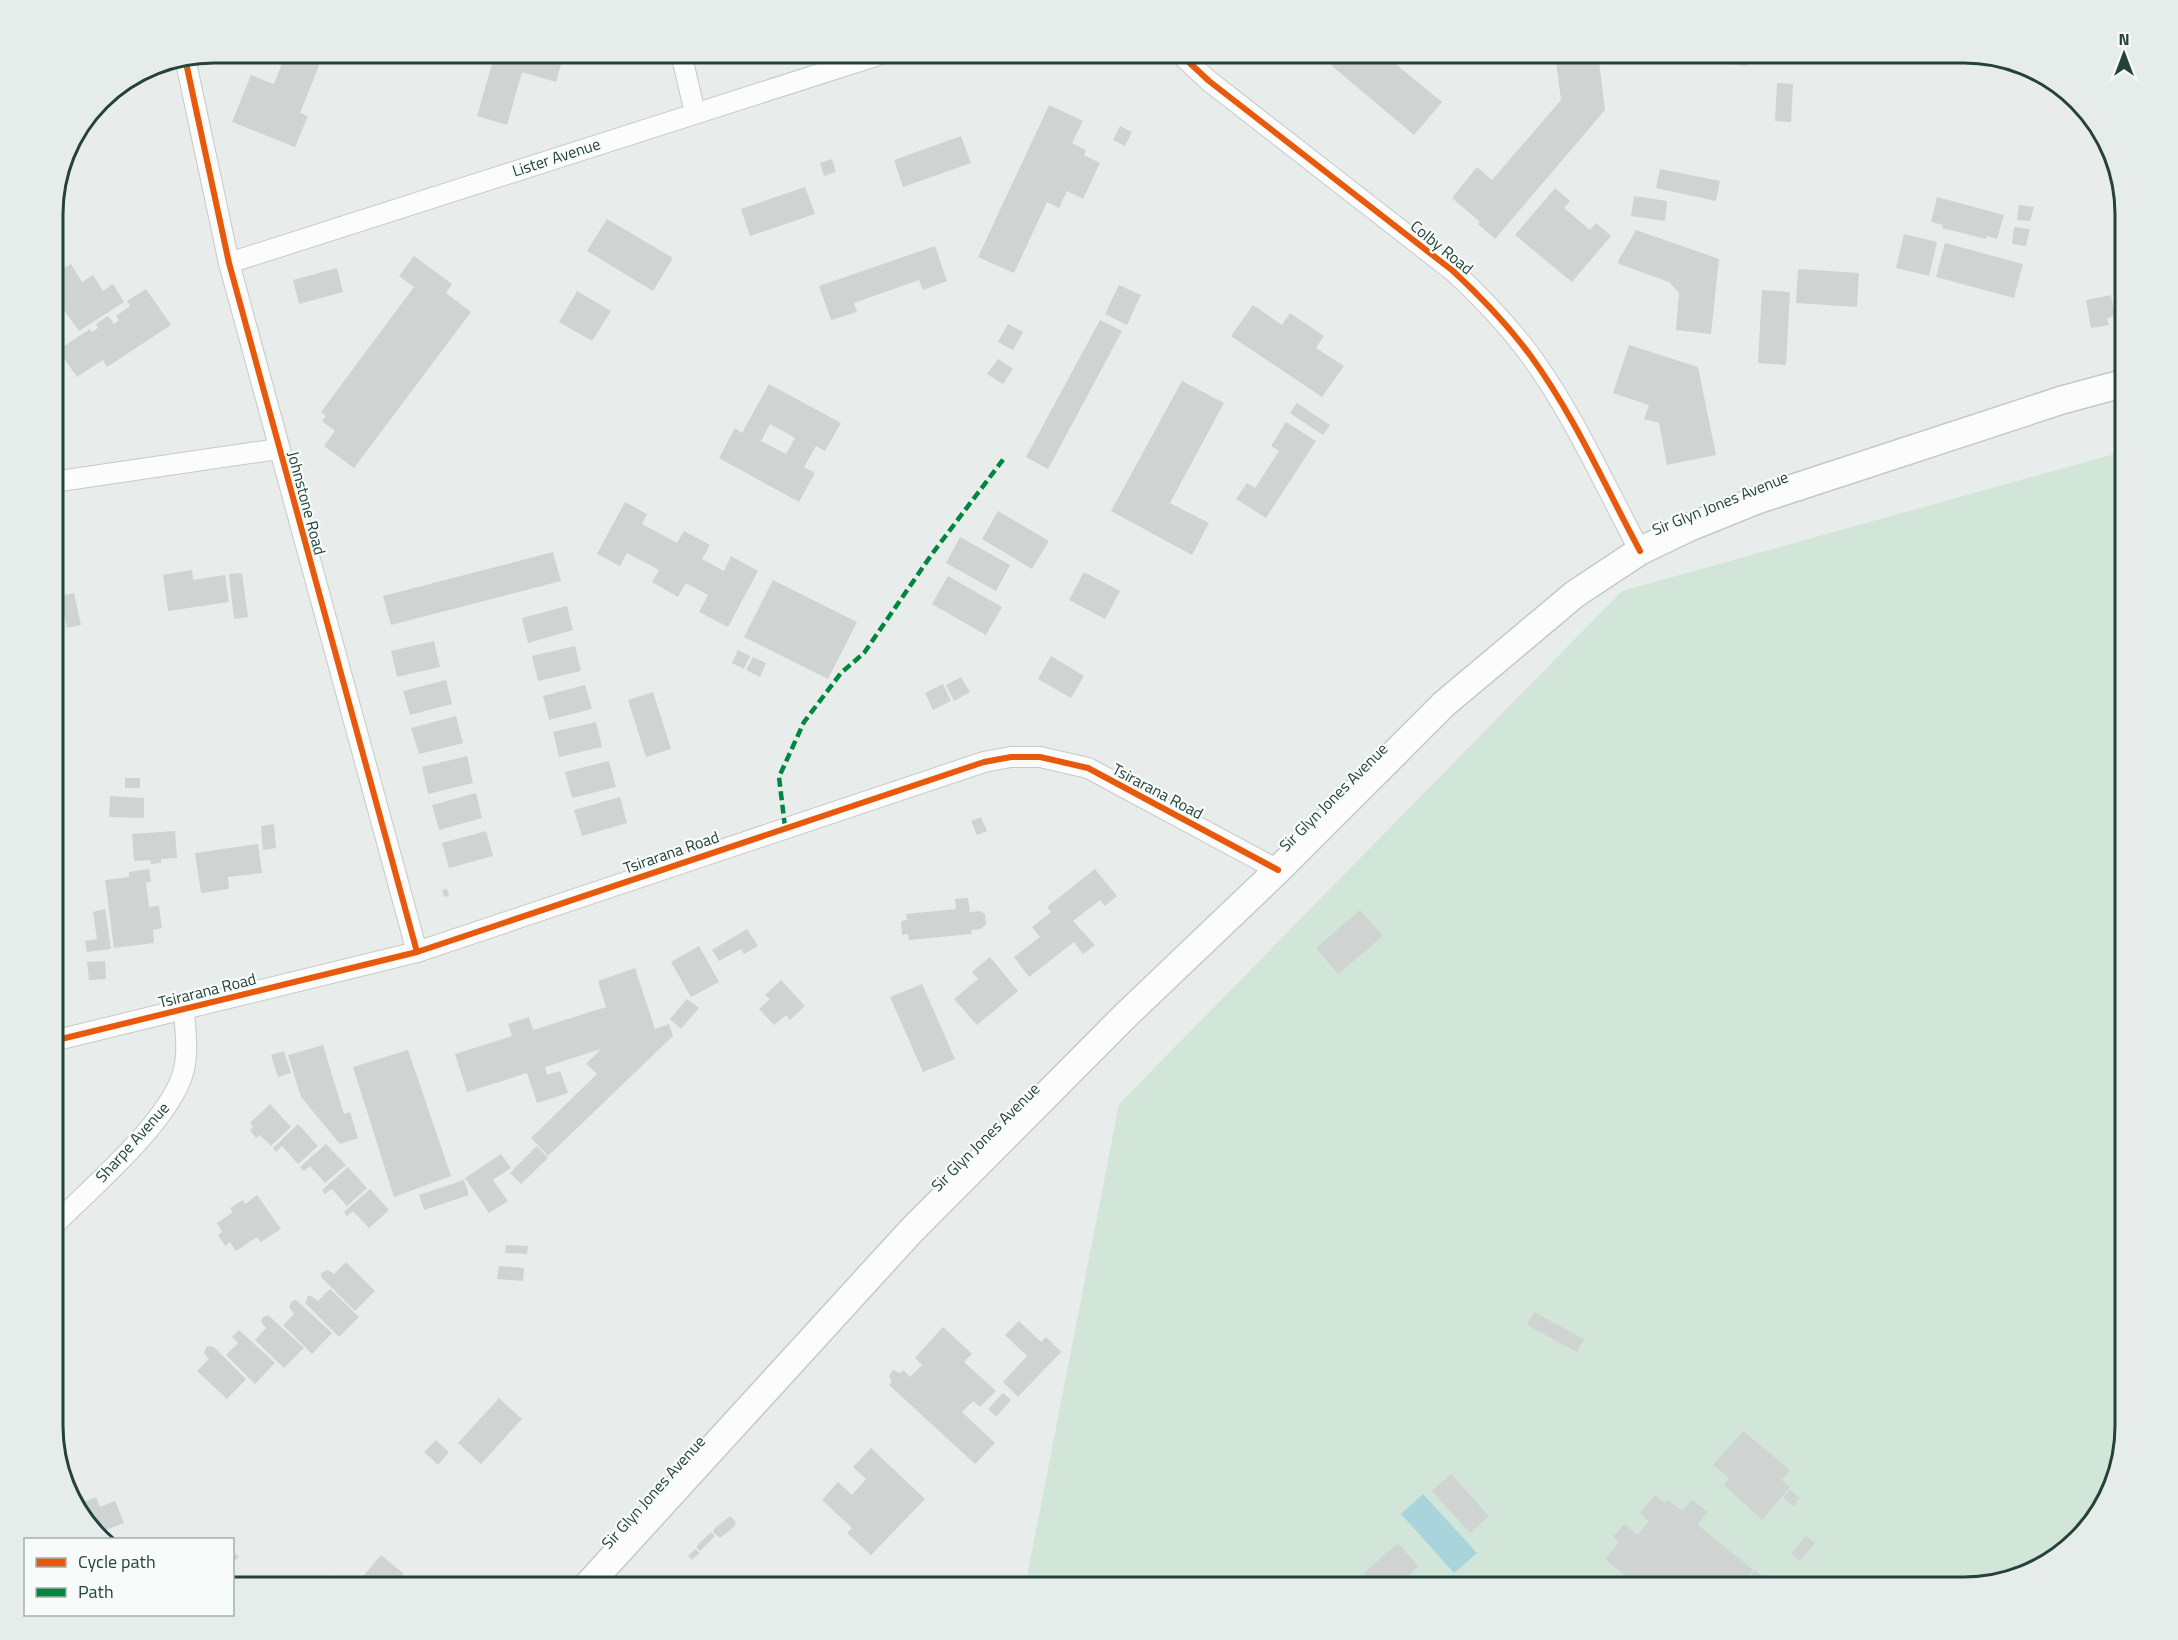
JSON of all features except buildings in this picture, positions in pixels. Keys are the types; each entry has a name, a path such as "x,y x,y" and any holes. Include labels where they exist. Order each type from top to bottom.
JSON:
{"main road":[{"name":"Sir Glyn Jones Avenue","path":"595,1577 911,1231 1127,1014 1278,870 1452,697 1575,594 1640,551 1757,500 2062,400 2115,385"}],"street":[{"path":"684,63 695,113"},
{"name":"Lister Avenue","path":"229,263 851,63"},
{"name":"Colby Road","path":"1190,63 1209,81 1453,271 1484,300 1524,347 1552,388 1640,551"},
{"name":"Johnstone Road","path":"187,66 229,263 417,952"},
{"path":"63,481 278,449"},
{"name":"Tsirarana Road","path":"63,1039 417,952 785,827 984,762 1011,757 1056,759 1088,768 1278,870"},
{"name":"Sharpe Avenue","path":"63,1216 146,1132 167,1106 183,1072 186,1052 184,1009"}],"green space":[{"path":"2115,454 2115,1426 2114,1445 2107,1474 2095,1501 2071,1533 2056,1546 2039,1557 2012,1569 1983,1576 1027,1577 1119,1104 1622,591"}],"water":[{"path":"1423,1494 1477,1553 1454,1573 1401,1514"}],"marked path":[{"path":"785,827 779,777 804,722 841,673 864,653 932,554 1005,457"}],"cycle path":[{"path":"1190,63 1209,81 1453,271 1493,311 1530,355 1561,402 1640,551"},
{"path":"187,66 229,263 417,952"},
{"path":"63,1039 417,952 984,762 1011,757 1040,757 1088,768 1278,870"}]}
